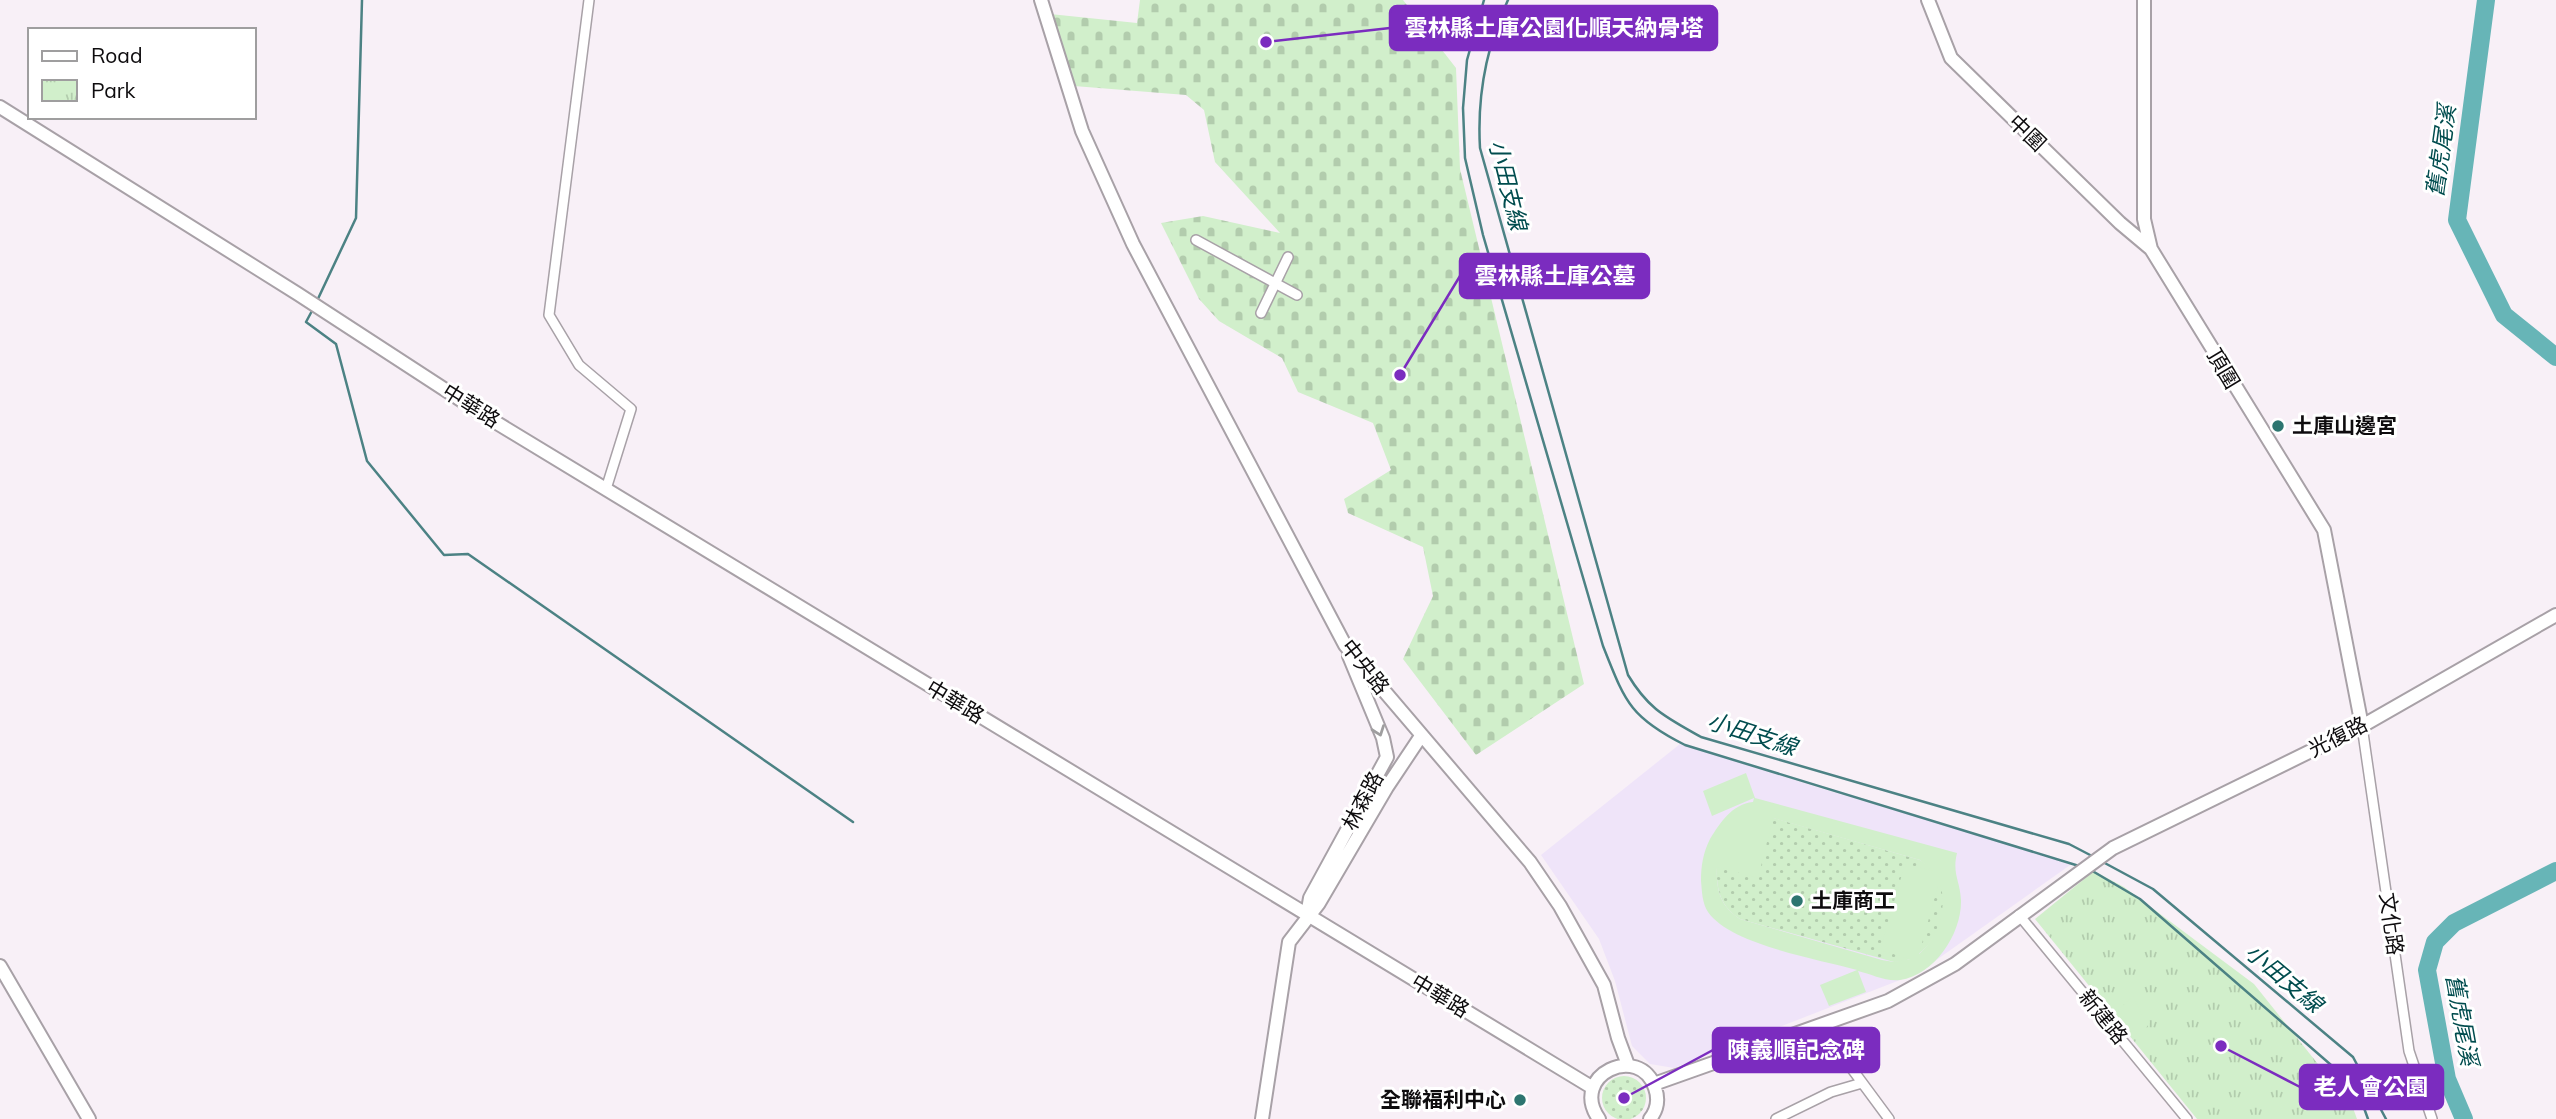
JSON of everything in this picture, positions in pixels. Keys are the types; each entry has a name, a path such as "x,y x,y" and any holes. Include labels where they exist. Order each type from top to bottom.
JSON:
{"main road":[{"name":"中央路","path":"1041,0 1082,131 1133,244 1345,645 1530,862 1560,906 1604,985 1628,1066"},
{"name":"中圍","path":"1928,0 1951,58 2120,223 2151,249"},
{"name":"頂圍","path":"2144,0 2144,219 2151,249 2324,530 2362,726"},
{"name":"中華路","path":"0,107 298,294 487,417 1593,1088"},
{"name":"光復路","path":"2019,915 2113,848 2362,726 2556,615"},
{"name":"林森路","path":"1307,915 1310,898 1387,757 1383,738 1345,645"},
{"name":"林森路","path":"1262,1119 1283,964 1289,942 1307,915 1319,903 1387,787 1421,736"},
{"path":"1654,1084 1821,1027 1888,1001 1955,964 2019,915"},
{"path":"0,966 89,1119"},
{"path":"1599,1119 1592,1107 1593,1088 1606,1071 1628,1066 1639,1069 1654,1084 1657,1105 1655,1118"}],"street":[{"path":"589,0 564,211 548,304 553,325 579,365 631,409 606,489"},
{"path":"1196,240 1297,295"},
{"path":"1261,313 1288,257"},
{"name":"文化路","path":"2362,726 2409,1051 2432,1119"},
{"name":"新建路","path":"2019,915 2187,1119"},
{"path":"1821,1027 1889,1119"},
{"path":"1776,1119 1831,1092 1862,1083"}],"shaded area":[{"name":"土庫商工","path":"1680,744 2073,863 1918,973 1674,1068 1650,1064 1632,1046 1615,981 1599,939 1541,855"}],"green space":[{"path":"1140,0 1403,0 1456,68 1460,169 1584,684 1476,755 1403,659 1433,596 1423,547 1348,513 1344,499 1391,470 1373,423 1298,392 1282,358 1219,321 1199,299 1161,223 1203,216 1280,233 1215,162 1204,110 1186,95 1074,86 1050,14 1137,23"},
{"path":"1746,773 1755,798 1957,853 1955,866 1961,900 1960,913 1957,926 1944,950 1924,970 1900,980 1884,979 1858,971 1866,992 1829,1006 1820,985 1857,970 1755,942 1719,924 1708,912 1703,901 1701,870 1710,839 1727,815 1739,806 1753,802 1754,798 1712,816 1703,791","holes":["1773,818 1920,860 1933,871 1905,864 1880,950 1910,959 1894,962 1882,960 1740,919 1728,909 1717,883 1717,867 1758,878","1939,882 1943,900 1940,920 1932,939 1919,954"]},
{"path":"1770,817 1920,860 1928,866 1939,879 1943,892 1941,919 1929,944 1919,954 1894,962 1740,919 1733,914 1721,896 1717,882 1717,866"},
{"path":"2094,871 2124,887 2254,984 2353,1108 2357,1119 2197,1119 2035,919"},
{"path":"2133,996 2142,1015 2150,1022 2140,1037 2118,1010"},
{"path":"1624,1076 1639,1083 1646,1098 1639,1113 1624,1120 1609,1113 1602,1098 1609,1083"}],"waterway":[{"path":"316,303 356,218 362,0"},
{"path":"1484,0 1467,60 1463,108 1465,158 1483,235 1603,646 1617,681 1631,706 1652,725 1685,745 2079,866"},
{"name":"小田支線","path":"1508,0 1494,36 1485,72 1480,110 1480,148 1628,675 1636,687 1659,712 1701,737 2069,844 2092,856"},
{"name":"舊虎尾溪","path":"2486,0 2457,220 2504,315 2556,357"},
{"path":"313,309 306,322 336,344 367,461 444,555 468,554 853,822"},
{"name":"小田支線","path":"2101,861 2153,889 2353,1057 2386,1119"},
{"path":"2089,869 2140,899 2338,1071 2364,1108 2368,1119"},
{"name":"舊虎尾溪","path":"2464,1119 2447,1079 2427,970 2435,942 2454,923 2556,871"}],"place":[{"name":"雲林縣土庫公園化順天納骨塔","path":"1266,42"},
{"name":"雲林縣土庫公墓","path":"1400,375"},
{"name":"土庫山邊宮","path":"2278,426"},
{"name":"土庫商工","path":"1797,901"},
{"name":"老人會公園","path":"2221,1046"},
{"name":"陳義順記念碑","path":"1624,1098"},
{"name":"全聯福利中心","path":"1520,1100"}]}
